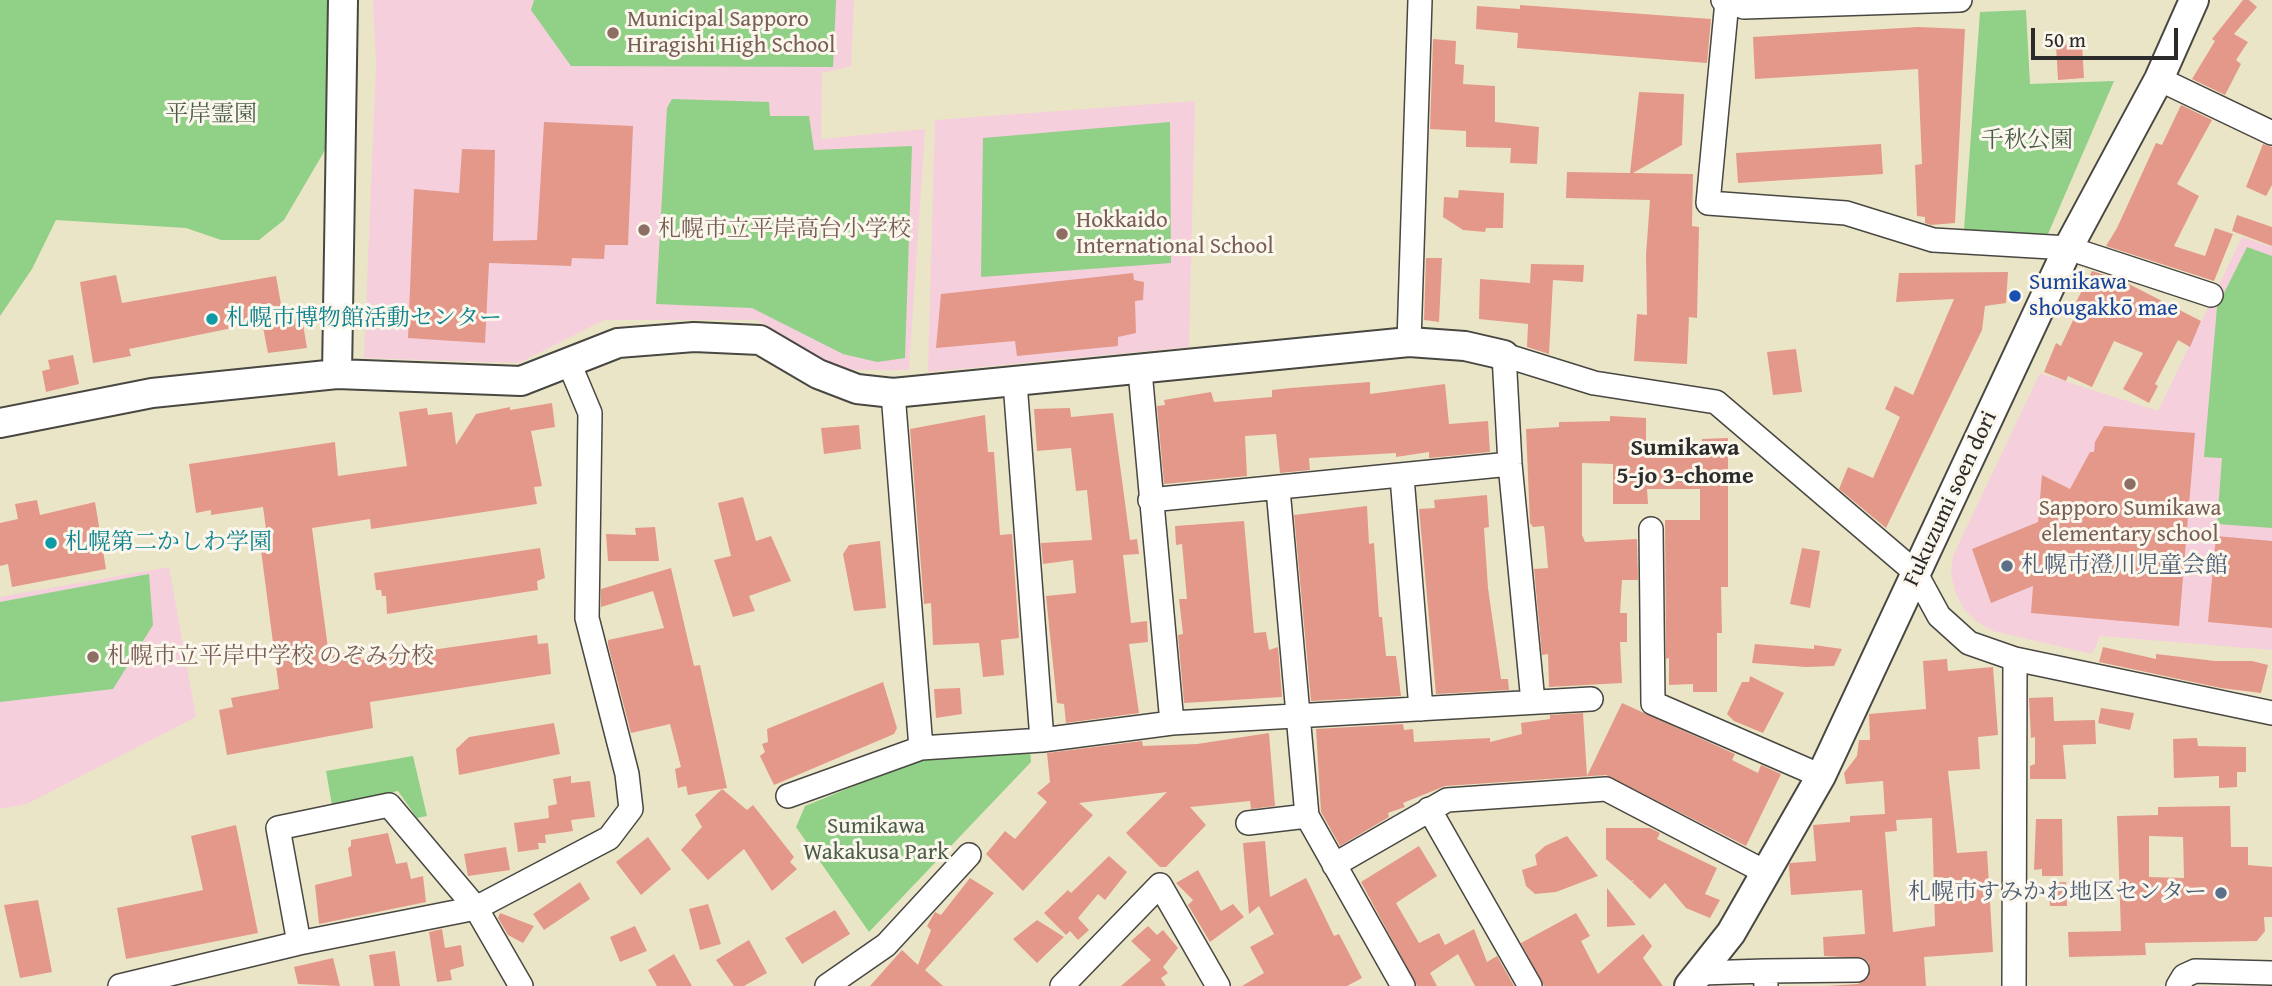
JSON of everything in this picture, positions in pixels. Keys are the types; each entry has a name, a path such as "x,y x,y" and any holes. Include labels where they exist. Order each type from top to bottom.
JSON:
{"street":[{"path":"337,374 343,0"},
{"path":"1409,342 1420,0"},
{"path":"1960,0 1744,6 1725,1 1708,203 1846,213 1933,240 2068,248 2211,295"},
{"name":"Fukuzumi soen dori","path":"1695,980 1731,933 1821,776 1889,638 1915,572 2068,248 2159,79 2194,0"},
{"path":"2159,79 2272,133"},
{"path":"0,423 152,393 337,374 522,381 618,343 694,337 760,340 818,374 857,389 893,393 1140,371 1409,342 1465,345 1594,383 1716,402 1915,572 1939,616 1969,643 2015,659 2272,713"},
{"path":"1504,355 1510,464 1533,702"},
{"path":"120,986 299,943 476,908 609,838 631,809 627,774 587,618 590,413 569,363"},
{"path":"1140,371 1172,723"},
{"path":"1015,382 1042,740"},
{"path":"893,393 921,748"},
{"path":"1150,500 1402,477 1510,464"},
{"path":"1402,477 1421,709"},
{"path":"1278,489 1296,716 1307,816 1403,986"},
{"path":"1651,529 1653,703 1821,776"},
{"path":"2014,986 2015,659"},
{"path":"788,796 921,748 1042,740 1172,723 1591,699"},
{"path":"1334,865 1447,800 1605,789 1765,872"},
{"path":"299,943 278,828 389,805 476,908 522,986"},
{"path":"1429,809 1530,986"},
{"path":"1248,823 1307,816"},
{"path":"827,986 886,944 969,855"},
{"path":"1062,986 1160,885 1218,986"},
{"path":"1695,980 1766,979 1857,970"},
{"path":"2178,986 2184,976 2194,971 2272,973"}],"shaded area":[{"name":"札幌市立平岸高台小学校","path":"373,0 854,0 851,66 822,73 821,139 925,129 909,370 841,370 757,320 604,320 519,363 364,358 376,65"},
{"name":"Hokkaido International School","path":"1195,101 1189,347 928,372 935,120"},
{"name":"Sapporo Sumikawa elementary school","path":"2242,237 2272,247 2272,650 2100,636 2092,654 1993,631 1977,622 1963,608 1955,591 1951,574 1953,556 2040,373 2158,411"},
{"name":"札幌市立平岸中学校 のぞみ分校","path":"169,567 196,717 27,804 0,809 0,597"}],"green space":[{"name":"平岸霊園","path":"0,0 331,0 328,145 284,220 259,240 221,240 186,228 56,220 32,269 0,316"},
{"path":"534,0 836,0 833,67 571,66 531,10"},
{"name":"千秋公園","path":"2026,10 2030,84 2114,81 2048,234 1964,230 1980,12"},
{"path":"672,99 769,102 770,116 809,116 814,150 912,146 905,358 877,362 843,354 752,308 656,304 667,108"},
{"path":"1170,122 1171,263 981,277 983,138"},
{"path":"2247,247 2272,256 2272,528 2217,524 2222,458 2204,457 2217,307"},
{"path":"149,574 153,625 113,689 0,702 0,602"},
{"name":"Sumikawa Wakakusa Park","path":"1030,750 1031,762 869,932 796,827 805,806 930,755"},
{"path":"413,756 427,816 417,818 398,791 332,805 326,771"}],"building":[{"path":"2243,0 2249,0 2257,7 2234,34 2248,42 2236,60 2241,64 2225,95 2192,79 2215,41 2212,39"},
{"path":"1520,5 1711,19 1707,63 1517,48 1518,33 1476,29 1477,6 1520,9"},
{"path":"1918,27 1965,29 1955,223 1931,225 1925,223 1925,217 1917,216 1915,165 1922,164 1918,69 1755,79 1753,37"},
{"path":"1433,39 1456,41 1455,64 1464,65 1463,84 1495,86 1495,122 1539,127 1537,164 1510,163 1511,148 1466,147 1466,131 1430,129"},
{"path":"2082,44 2084,78 2058,80 2056,45"},
{"path":"1639,92 1684,94 1682,145 1633,173 1693,174 1692,226 1699,227 1697,318 1689,317 1687,364 1634,361 1637,314 1647,315 1646,255 1650,200 1566,198 1567,172 1630,173"},
{"path":"2181,105 2212,120 2177,184 2199,196 2174,246 2205,256 2215,228 2233,234 2214,281 2106,246 2156,143 2162,145"},
{"path":"544,122 633,126 628,245 605,245 604,259 572,258 571,266 489,263 485,343 408,338 414,189 459,193 462,149 495,150 493,241 537,240"},
{"path":"1881,144 1883,174 1738,183 1736,153"},
{"path":"2263,144 2272,147 2272,185 2266,196 2246,187"},
{"path":"1459,190 1504,193 1503,228 1486,228 1485,232 1463,230 1443,217 1444,197 1458,198"},
{"path":"2237,215 2272,227 2272,246 2232,231"},
{"path":"1426,258 1442,258 1439,322 1424,320"},
{"path":"1531,264 1584,265 1583,282 1553,280 1549,354 1527,347 1528,324 1479,319 1480,279 1530,283"},
{"path":"2092,271 2121,280 2201,321 2190,347 2178,340 2155,384 2158,386 2149,403 2123,389 2143,353 2114,341 2092,387 2068,376 2066,381 2044,372 2056,343 2061,346 2075,316 2072,314 2074,306"},
{"path":"2008,272 2006,303 1985,306 1982,330 1886,528 1839,489 1848,467 1873,478 1900,417 1885,409 1895,386 1913,395 1954,299 1896,302 1899,273"},
{"path":"1133,273 1134,280 1144,282 1143,300 1135,301 1136,333 1118,337 1118,346 1017,356 1015,341 936,348 941,294"},
{"name":"札幌市博物館活動センター","path":"116,275 122,303 276,276 284,321 302,318 307,348 268,353 262,322 129,349 131,356 93,363 80,282"},
{"path":"1796,349 1802,392 1773,395 1767,352"},
{"path":"73,355 79,384 46,392 42,371 50,369 48,360"},
{"path":"1370,382 1370,394 1445,384 1449,424 1488,421 1490,452 1429,458 1429,452 1396,457 1396,453 1309,458 1310,470 1280,473 1276,434 1245,436 1247,476 1164,484 1157,406 1165,405 1164,400 1211,392 1214,402 1272,397 1272,390"},
{"path":"552,403 555,427 531,431 542,486 534,487 537,504 371,529 370,519 312,528 329,656 359,650 361,660 537,635 538,644 548,643 551,674 370,702 373,728 227,755 219,710 233,707 231,698 279,689 261,550 269,550 263,507 211,515 211,510 196,513 189,464 335,442 338,476 407,466 399,412 427,408 428,415 452,412 456,445 476,414"},
{"path":"1070,408 1071,417 1113,413 1130,540 1137,539 1139,554 1123,555 1131,623 1147,621 1148,642 1129,644 1139,713 1066,723 1064,704 1057,703 1046,596 1076,593 1073,560 1043,564 1041,543 1092,540 1087,490 1076,491 1071,448 1037,451 1034,409"},
{"path":"985,415 988,452 994,452 1000,535 1012,534 1019,638 1001,640 1004,675 983,677 979,643 933,645 931,603 924,604 910,429"},
{"path":"1610,416 1646,418 1646,455 1702,455 1702,439 1728,438 1728,587 1721,587 1722,633 1717,633 1717,692 1693,692 1693,684 1669,685 1669,658 1666,659 1665,520 1700,520 1700,489 1647,489 1648,504 1613,504 1613,464 1582,463 1582,535 1585,542 1637,539 1638,580 1622,580 1620,613 1627,613 1627,642 1620,642 1622,683 1549,687 1548,654 1542,655 1534,569 1548,568 1545,533 1544,526 1533,527 1530,523 1526,429 1559,427 1559,422 1610,421"},
{"path":"859,425 861,449 824,454 821,428"},
{"path":"2104,426 2195,433 2179,626 2031,613 2033,586 1991,603 1972,549 2038,522 2042,475 2070,489 2090,452 2094,452 2095,442"},
{"path":"1487,495 1489,527 1484,528 1488,588 1501,679 1508,679 1509,690 1436,694 1419,509 1435,508 1434,500"},
{"path":"743,497 756,541 771,536 791,581 749,596 755,611 733,617 714,560 731,556 718,503"},
{"name":"札幌第二かしわ学園","path":"37,500 40,515 95,502 106,569 12,587 8,564 0,566 0,523 18,519 15,504"},
{"path":"1367,506 1369,544 1374,543 1379,617 1382,617 1386,656 1396,656 1401,696 1311,701 1294,515"},
{"path":"1244,521 1254,633 1266,632 1269,650 1278,647 1282,697 1184,703 1178,635 1183,634 1179,599 1187,599 1182,544 1176,545 1175,526"},
{"path":"655,527 659,561 608,561 606,534 636,535 635,528"},
{"path":"2216,536 2272,541 2272,628 2208,622"},
{"path":"880,541 886,608 854,611 843,554 849,545"},
{"path":"540,548 545,578 537,581 538,590 387,614 386,596 382,596 381,590 376,590 374,573"},
{"path":"1802,548 1820,551 1810,608 1790,604"},
{"path":"671,568 694,666 700,665 727,788 688,795 686,786 678,788 675,769 681,767 670,724 631,733 608,645 608,640 664,628 653,591 601,607 601,589"},
{"path":"1755,644 1814,649 1814,645 1842,649 1834,666 1806,667 1752,663"},
{"path":"2103,647 2156,659 2156,654 2215,661 2252,661 2268,665 2261,693 2221,688 2099,662"},
{"path":"1947,659 1948,671 1993,667 1998,735 1978,737 1980,769 1948,771 1957,853 1987,851 1993,952 1924,957 1926,986 1826,986 1858,984 1869,976 1869,963 1863,958 1824,956 1823,937 1865,934 1862,890 1791,895 1789,866 1790,863 1816,861 1813,825 1850,822 1850,816 1885,814 1883,781 1846,784 1844,773 1857,756 1859,740 1870,740 1869,714 1926,709 1923,661","holes":["1932,818 1935,926 1893,932 1885,832 1897,831 1896,820"]},
{"path":"1750,676 1784,693 1763,733 1734,721 1727,714 1742,682 1749,682"},
{"path":"883,682 897,728 894,734 774,785 760,756 765,752 762,744 768,742 767,729"},
{"path":"960,688 962,714 936,718 934,689"},
{"path":"2053,697 2054,721 2095,720 2096,744 2063,745 2066,779 2030,779 2030,766 2035,764 2035,737 2031,738 2029,698"},
{"path":"1622,703 1735,754 1732,760 1758,773 1761,765 1781,774 1746,846 1606,775 1445,786 1403,803 1405,807 1388,813 1389,817 1340,846 1321,812 1316,729 1403,724 1404,730 1413,729 1414,742 1490,738 1490,742 1522,734 1521,723 1550,719 1550,715 1583,713 1587,776"},
{"path":"2101,708 2134,713 2130,730 2098,723"},
{"path":"554,723 560,754 459,775 456,749 469,737"},
{"path":"1269,733 1275,806 1251,809 1250,801 1190,807 1206,825 1166,867 1160,867 1126,833 1167,792 1079,803 1093,815 1023,891 986,854 1005,831 1015,839 1047,802 1037,793 1050,782 1047,753 1142,741 1143,746 1197,744"},
{"path":"2197,738 2198,746 2246,747 2246,772 2237,772 2237,787 2219,788 2219,776 2174,778 2173,739"},
{"path":"571,776 571,783 590,781 595,817 571,820 573,831 545,835 546,843 538,843 539,849 518,852 514,823 549,818 548,806 557,804 553,779"},
{"path":"722,789 747,810 753,805 794,857 790,862 797,869 772,891 744,849 708,880 681,850 702,827 695,815"},
{"path":"2230,806 2231,847 2248,847 2248,865 2272,867 2272,917 2264,917 2265,931 2257,941 2145,943 2146,955 2069,957 2068,932 2121,931 2117,816 2158,815 2158,807","holes":["2149,836 2183,837 2184,878 2149,877"]},
{"path":"2036,819 2062,819 2063,876 2042,876 2042,869 2034,870"},
{"path":"236,825 258,933 126,959 117,908 203,890 191,836"},
{"path":"1606,828 1650,828 1660,833 1657,839 1717,868 1705,894 1720,900 1710,918 1686,908 1665,883 1650,899 1632,882 1634,880 1631,881 1606,859"},
{"path":"388,833 396,864 407,862 411,879 423,876 426,902 319,924 315,885 352,876 348,848 351,846 351,840"},
{"path":"1567,836 1598,876 1556,892 1535,894 1526,886 1522,870 1537,865 1535,855 1545,846"},
{"path":"648,837 671,869 641,895 616,862"},
{"path":"1265,841 1270,897 1306,878 1334,936 1339,934 1362,978 1347,986 1242,986 1264,973 1250,947 1274,934 1259,906 1249,914 1243,843"},
{"path":"1419,846 1437,876 1396,903 1419,943 1439,933 1445,945 1474,929 1487,962 1497,956 1514,986 1475,986 1458,954 1430,973 1437,986 1417,986 1361,882"},
{"path":"506,847 510,870 468,876 464,854"},
{"path":"1109,856 1127,872 1105,900 1098,894 1078,918 1089,930 1078,940 1070,931 1066,935 1044,913 1068,890 1071,893"},
{"path":"1198,870 1221,911 1233,904 1244,917 1210,942 1188,905 1193,900 1176,883"},
{"path":"970,878 994,893 925,970 943,986 870,986 902,950 918,965 931,930 927,926 935,912 941,915"},
{"path":"580,882 590,899 544,930 533,914"},
{"path":"2066,882 2067,906 2050,906 2049,883"},
{"path":"1607,888 1636,925 1607,927"},
{"path":"38,900 52,972 20,978 4,905"},
{"path":"708,904 721,944 700,950 689,909"},
{"path":"835,910 850,934 802,964 785,938"},
{"path":"500,913 534,926 523,943 508,935 498,918"},
{"path":"1576,913 1590,936 1581,941 1598,974 1643,934 1652,946 1643,958 1663,986 1544,986 1521,943"},
{"path":"1037,920 1064,937 1037,963 1013,939"},
{"path":"635,926 647,951 620,962 610,937"},
{"path":"1148,926 1157,935 1163,930 1178,948 1163,967 1168,973 1161,978 1166,986 1121,986 1151,960 1131,941"},
{"path":"442,929 445,948 461,945 464,966 450,970 452,980 437,982 429,932"},
{"path":"749,940 767,973 744,986 734,986 716,960"},
{"path":"395,951 400,986 374,986 369,955"},
{"path":"674,954 692,986 657,986 648,970"},
{"path":"333,958 340,986 298,984 294,967"}],"place":[{"name":"Municipal Sapporo Hiragishi High School","path":"613,33"},
{"name":"札幌市立平岸高台小学校","path":"644,230"},
{"name":"Hokkaido International School","path":"1062,234"},
{"name":"Sumikawa shougakkō mae","path":"2015,296"},
{"name":"札幌市博物館活動センター","path":"212,319"},
{"name":"Sapporo Sumikawa elementary school","path":"2130,484"},
{"name":"札幌第二かしわ学園","path":"51,543"},
{"name":"札幌市澄川児童会館","path":"2007,566"},
{"name":"札幌市立平岸中学校 のぞみ分校","path":"93,657"},
{"name":"札幌市すみかわ地区センター","path":"2221,893"}],"district":[{"name":"Sumikawa 5-jo 3-chome","path":"1685,463"}]}
